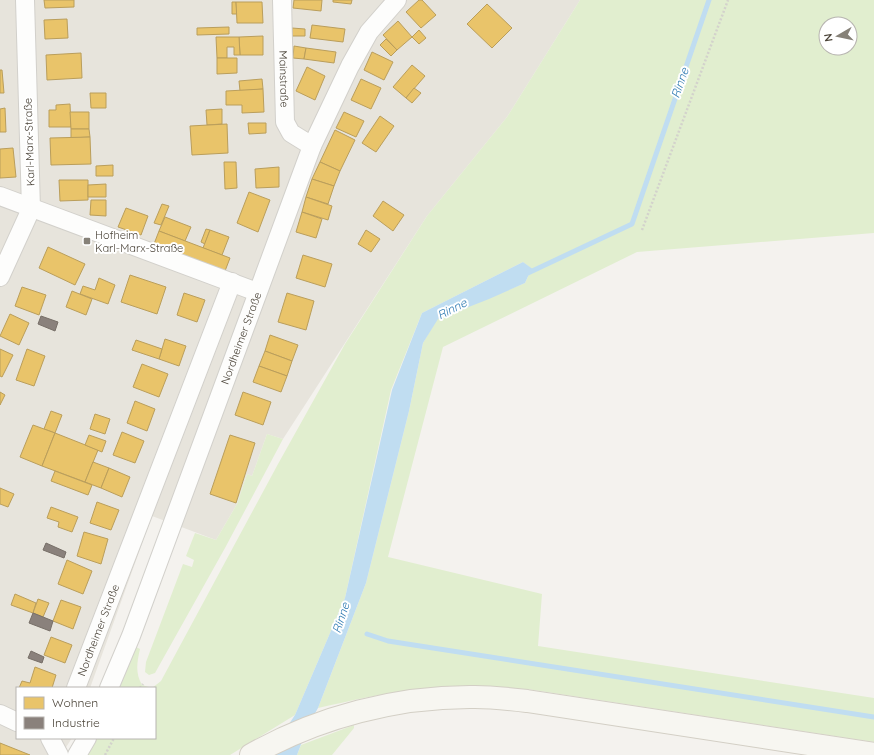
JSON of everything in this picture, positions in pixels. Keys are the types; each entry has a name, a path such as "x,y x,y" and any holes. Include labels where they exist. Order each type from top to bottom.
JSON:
{"main road":[{"path":"251,755 272,743 325,721 374,707 441,698 476,697 527,701 874,754"}],"street":[{"name":"Karl-Marx-Straße","path":"0,277 31,209 25,0"},
{"name":"Mainstraße","path":"282,0 285,122 291,133 312,146"},
{"name":"Nordheimer Straße","path":"109,687 131,636 312,146 350,66 369,32 397,0"},
{"path":"0,196 31,209 257,292"},
{"name":"Nordheimer Straße","path":"76,687 232,282"},
{"path":"0,714 16,722"},
{"path":"51,739 59,755"},
{"path":"77,755 86,739"}],"path":[{"path":"642,230 728,0"},
{"path":"105,755 113,739"}],"shaded area":[{"path":"0,0 580,0 507,117 427,216 283,439 267,434 252,476 247,474 237,504 216,540 152,516 90,687 16,687 16,739 71,739 61,755 0,755"}],"green space":[{"path":"580,0 874,0 874,233 637,252 443,347 388,557 542,594 538,646 874,698 874,742 527,689 456,688 402,691 318,708 366,583 409,411 423,343 437,319 525,283 530,272 533,270 523,262 422,313 391,390 345,598 295,715 230,755 87,755 95,739 156,739 156,687 153,687 161,681 278,464 345,344 427,216 507,117"},
{"path":"267,434 283,439 225,548 155,673 149,675 145,672 146,662 183,564 192,567 194,560 186,556 195,533 216,540 237,504 247,474 252,476"},
{"path":"136,647 140,649 137,667 138,676 142,685 149,687 118,687"},
{"path":"354,725 354,728 332,755 297,755 301,745"}],"water":[{"path":"523,262 534,270 530,272 525,283 438,319 423,343 409,411 366,583 318,708 308,726 297,755 275,755 281,736 295,715 345,598 392,390 422,313"}],"building: Wohnen":[{"path":"44,0 74,0 74,7 45,8"},
{"path":"294,0 322,0 321,11 293,8"},
{"path":"333,0 352,0 351,4 333,2"},
{"path":"419,0 422,0 436,15 421,28 406,12"},
{"path":"232,2 236,2 237,14 232,14"},
{"path":"236,2 262,2 263,23 237,23"},
{"path":"487,4 512,28 492,48 467,24"},
{"path":"67,19 68,38 45,39 44,20"},
{"path":"398,21 412,37 397,50 383,35"},
{"path":"312,25 345,29 343,42 310,38"},
{"path":"229,27 229,34 197,35 197,28"},
{"path":"292,28 305,29 305,36 292,36"},
{"path":"419,30 426,38 419,44 412,37"},
{"path":"263,36 263,55 240,55 239,37"},
{"path":"216,37 239,37 240,55 234,55 234,47 227,47 227,58 217,58"},
{"path":"386,39 397,50 391,56 380,45"},
{"path":"294,46 306,48 304,59 293,58"},
{"path":"306,48 336,52 334,63 304,59"},
{"path":"372,52 393,62 384,80 364,70"},
{"path":"81,53 82,78 47,80 46,55"},
{"path":"217,58 237,58 237,73 217,74"},
{"path":"412,65 425,76 406,98 393,87"},
{"path":"307,67 325,76 315,100 296,91"},
{"path":"0,70 2,70 4,93 0,93"},
{"path":"262,79 263,89 240,91 239,81"},
{"path":"361,79 381,88 371,109 351,100"},
{"path":"414,88 421,93 412,103 406,98"},
{"path":"263,89 264,112 242,113 242,105 226,105 226,91"},
{"path":"90,93 106,93 106,108 91,108"},
{"path":"70,104 71,127 49,127 49,110 56,110 56,105"},
{"path":"5,108 6,132 0,132 0,109"},
{"path":"222,109 222,124 207,125 206,110"},
{"path":"70,112 89,112 89,129 71,129"},
{"path":"344,112 364,121 356,137 336,128"},
{"path":"380,116 394,126 376,152 362,143"},
{"path":"248,123 266,123 266,133 249,134"},
{"path":"227,124 228,153 192,155 190,126"},
{"path":"71,129 89,129 90,137 71,138"},
{"path":"335,130 355,140 340,171 320,162"},
{"path":"90,137 91,164 51,165 50,138"},
{"path":"13,148 16,177 0,178 0,149"},
{"path":"224,162 236,162 237,188 225,189"},
{"path":"320,162 340,171 334,186 312,179"},
{"path":"113,165 113,176 96,176 96,166"},
{"path":"279,167 279,187 256,188 255,169"},
{"path":"312,179 334,186 328,204 306,197"},
{"path":"59,180 88,180 88,200 60,201"},
{"path":"106,184 106,197 88,197 88,185"},
{"path":"249,192 270,200 258,232 237,223"},
{"path":"306,197 332,206 328,220 302,212"},
{"path":"91,200 106,200 106,216 90,215"},
{"path":"383,201 404,215 393,231 373,216"},
{"path":"162,204 169,206 161,225 154,223"},
{"path":"126,208 148,216 141,235 118,227"},
{"path":"302,212 322,219 316,238 296,232"},
{"path":"165,217 191,227 185,241 159,231"},
{"path":"206,229 210,230 205,244 201,242"},
{"path":"210,230 229,237 222,255 203,248"},
{"path":"366,230 380,239 371,252 358,244"},
{"path":"159,231 230,258 225,271 154,244"},
{"path":"48,247 85,264 75,285 39,268"},
{"path":"303,255 332,264 325,287 296,278"},
{"path":"130,275 166,287 157,314 121,302"},
{"path":"99,278 115,285 108,304 80,294 83,286 95,290"},
{"path":"22,287 46,295 39,315 15,306"},
{"path":"72,291 92,299 86,315 66,307"},
{"path":"184,293 205,300 197,322 177,315"},
{"path":"287,293 314,301 306,330 278,322"},
{"path":"10,314 29,323 19,345 0,336"},
{"path":"270,335 298,345 292,361 265,351"},
{"path":"165,339 186,346 179,366 159,359"},
{"path":"136,340 162,349 159,359 132,350"},
{"path":"0,349 13,355 2,377 0,376"},
{"path":"27,349 45,356 34,386 16,380"},
{"path":"265,351 292,361 287,376 259,366"},
{"path":"142,364 168,374 159,397 133,387"},
{"path":"259,366 287,376 281,392 253,382"},
{"path":"0,392 5,395 0,405"},
{"path":"243,392 271,402 263,425 235,415"},
{"path":"135,401 155,409 147,431 127,423"},
{"path":"51,411 62,415 55,433 44,429"},
{"path":"95,414 110,419 105,434 90,429"},
{"path":"33,425 55,433 42,466 20,457"},
{"path":"122,432 144,441 135,463 113,455"},
{"path":"55,433 98,450 85,482 42,466"},
{"path":"89,435 106,441 102,452 85,445"},
{"path":"230,435 255,443 236,503 210,494"},
{"path":"93,462 109,468 101,488 85,482"},
{"path":"109,468 130,477 122,497 101,488"},
{"path":"55,471 92,485 88,495 51,481"},
{"path":"0,488 14,494 8,507 0,504"},
{"path":"97,502 119,510 111,530 90,523"},
{"path":"51,507 78,517 72,532 58,527 59,522 47,518"},
{"path":"84,532 108,539 101,564 77,556"},
{"path":"67,560 92,571 83,594 58,584"},
{"path":"15,594 36,603 33,613 11,605"},
{"path":"38,599 49,603 43,617 33,613"},
{"path":"61,600 81,607 73,629 53,621"},
{"path":"51,637 72,645 65,663 44,655"},
{"path":"35,667 56,675 52,687 19,687 22,681 30,683"},
{"path":"0,743 30,755 0,755"}],"building: Industrie":[{"path":"41,316 58,322 55,331 38,324"},
{"path":"46,543 66,552 64,558 43,550"},
{"path":"33,613 53,621 50,631 29,623"},
{"path":"31,651 44,657 42,663 28,658"}],"waterway":[{"name":"Rinne","path":"528,273 632,224 709,0"},
{"path":"367,634 388,641 874,717"}],"place":[{"name":"Hofheim Karl-Marx-Straße","path":"87,241"}]}
